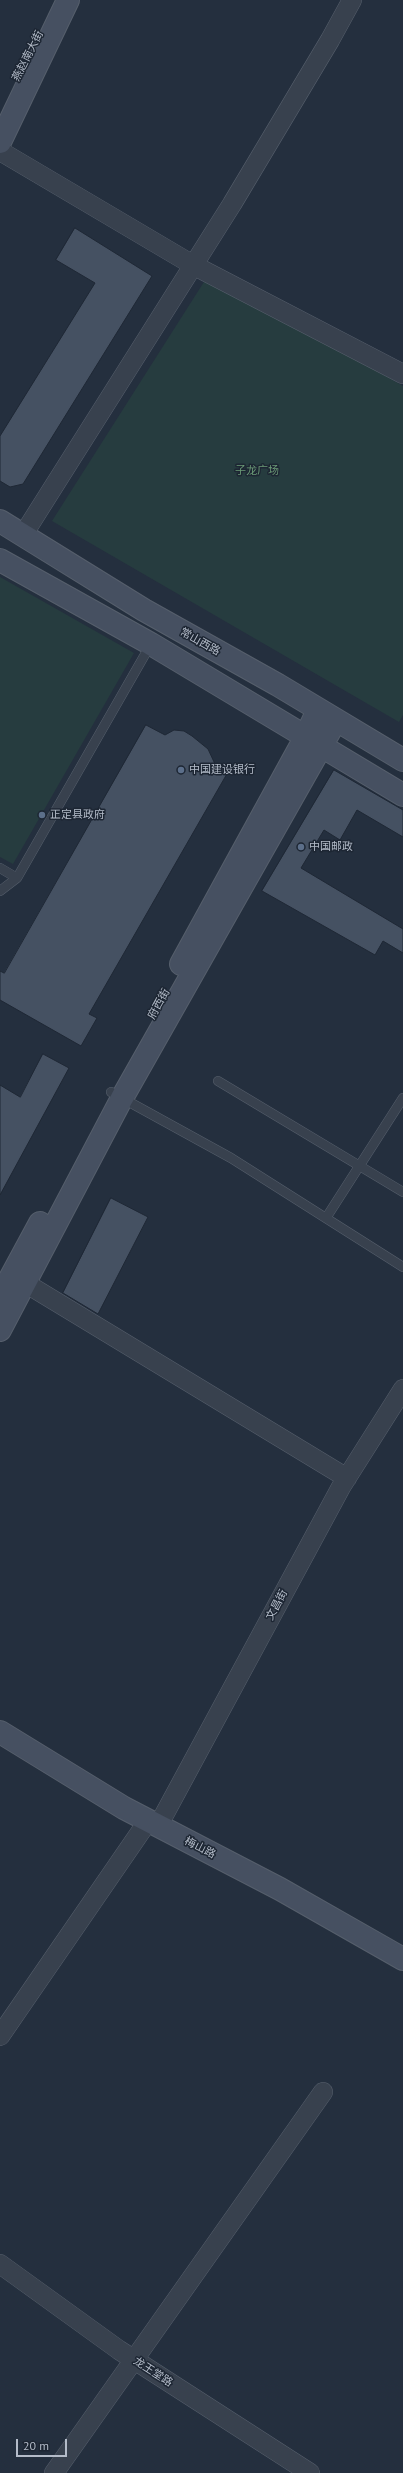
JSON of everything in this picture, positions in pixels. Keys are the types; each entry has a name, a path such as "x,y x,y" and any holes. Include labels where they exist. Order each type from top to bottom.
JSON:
{"main road":[{"name":"燕赵南大街","path":"0,112 57,0"},
{"path":"0,142 68,0"},
{"name":"常山西路","path":"0,521 144,610 278,685 327,716 403,760"},
{"path":"0,560 151,644 313,743 403,795"},
{"name":"府西街","path":"0,1297 19,1279 117,1095 327,716"},
{"path":"0,1330 19,1279"},
{"name":"梅山路","path":"0,1732 153,1824 280,1889 403,1959"}],"street":[{"path":"22,535 193,266 330,40 352,0"},
{"path":"0,151 193,266 403,374"},
{"path":"19,1279 347,1478"},
{"name":"文昌街","path":"0,2036 153,1824 347,1478 403,1389"},
{"path":"54,2473 323,2092"},
{"name":"龙王堂路","path":"0,2264 135,2360 310,2473"}],"lane":[{"path":"0,891 17,878 151,644"},
{"path":"0,868 17,878"},
{"path":"218,1081 403,1192"},
{"path":"117,1095 232,1158 403,1267"},
{"path":"326,1218 403,1098"}],"green space":[{"name":"子龙广场","path":"209,274 403,386 403,715 399,722 52,521"},
{"name":"正定县政府","path":"0,577 134,653 13,864 0,857"}],"building":[{"path":"75,228 152,276 23,484 10,487 0,481 0,436 95,283 56,260"},
{"path":"146,725 165,735 174,730 184,731 208,749 215,764 228,772 89,1014 97,1018 81,1046 0,1000 0,971 4,973"},
{"path":"334,770 403,810 403,837 357,810 340,840 324,830 301,868 403,929 403,953 383,941 375,955 262,891"},
{"path":"43,1054 69,1068 0,1195 0,1085 20,1097"},
{"path":"111,1198 148,1217 98,1314 63,1293"}],"place":[{"name":"中国建设银行","path":"181,770"},
{"name":"正定县政府","path":"42,815"},
{"name":"中国邮政","path":"301,847"}]}
